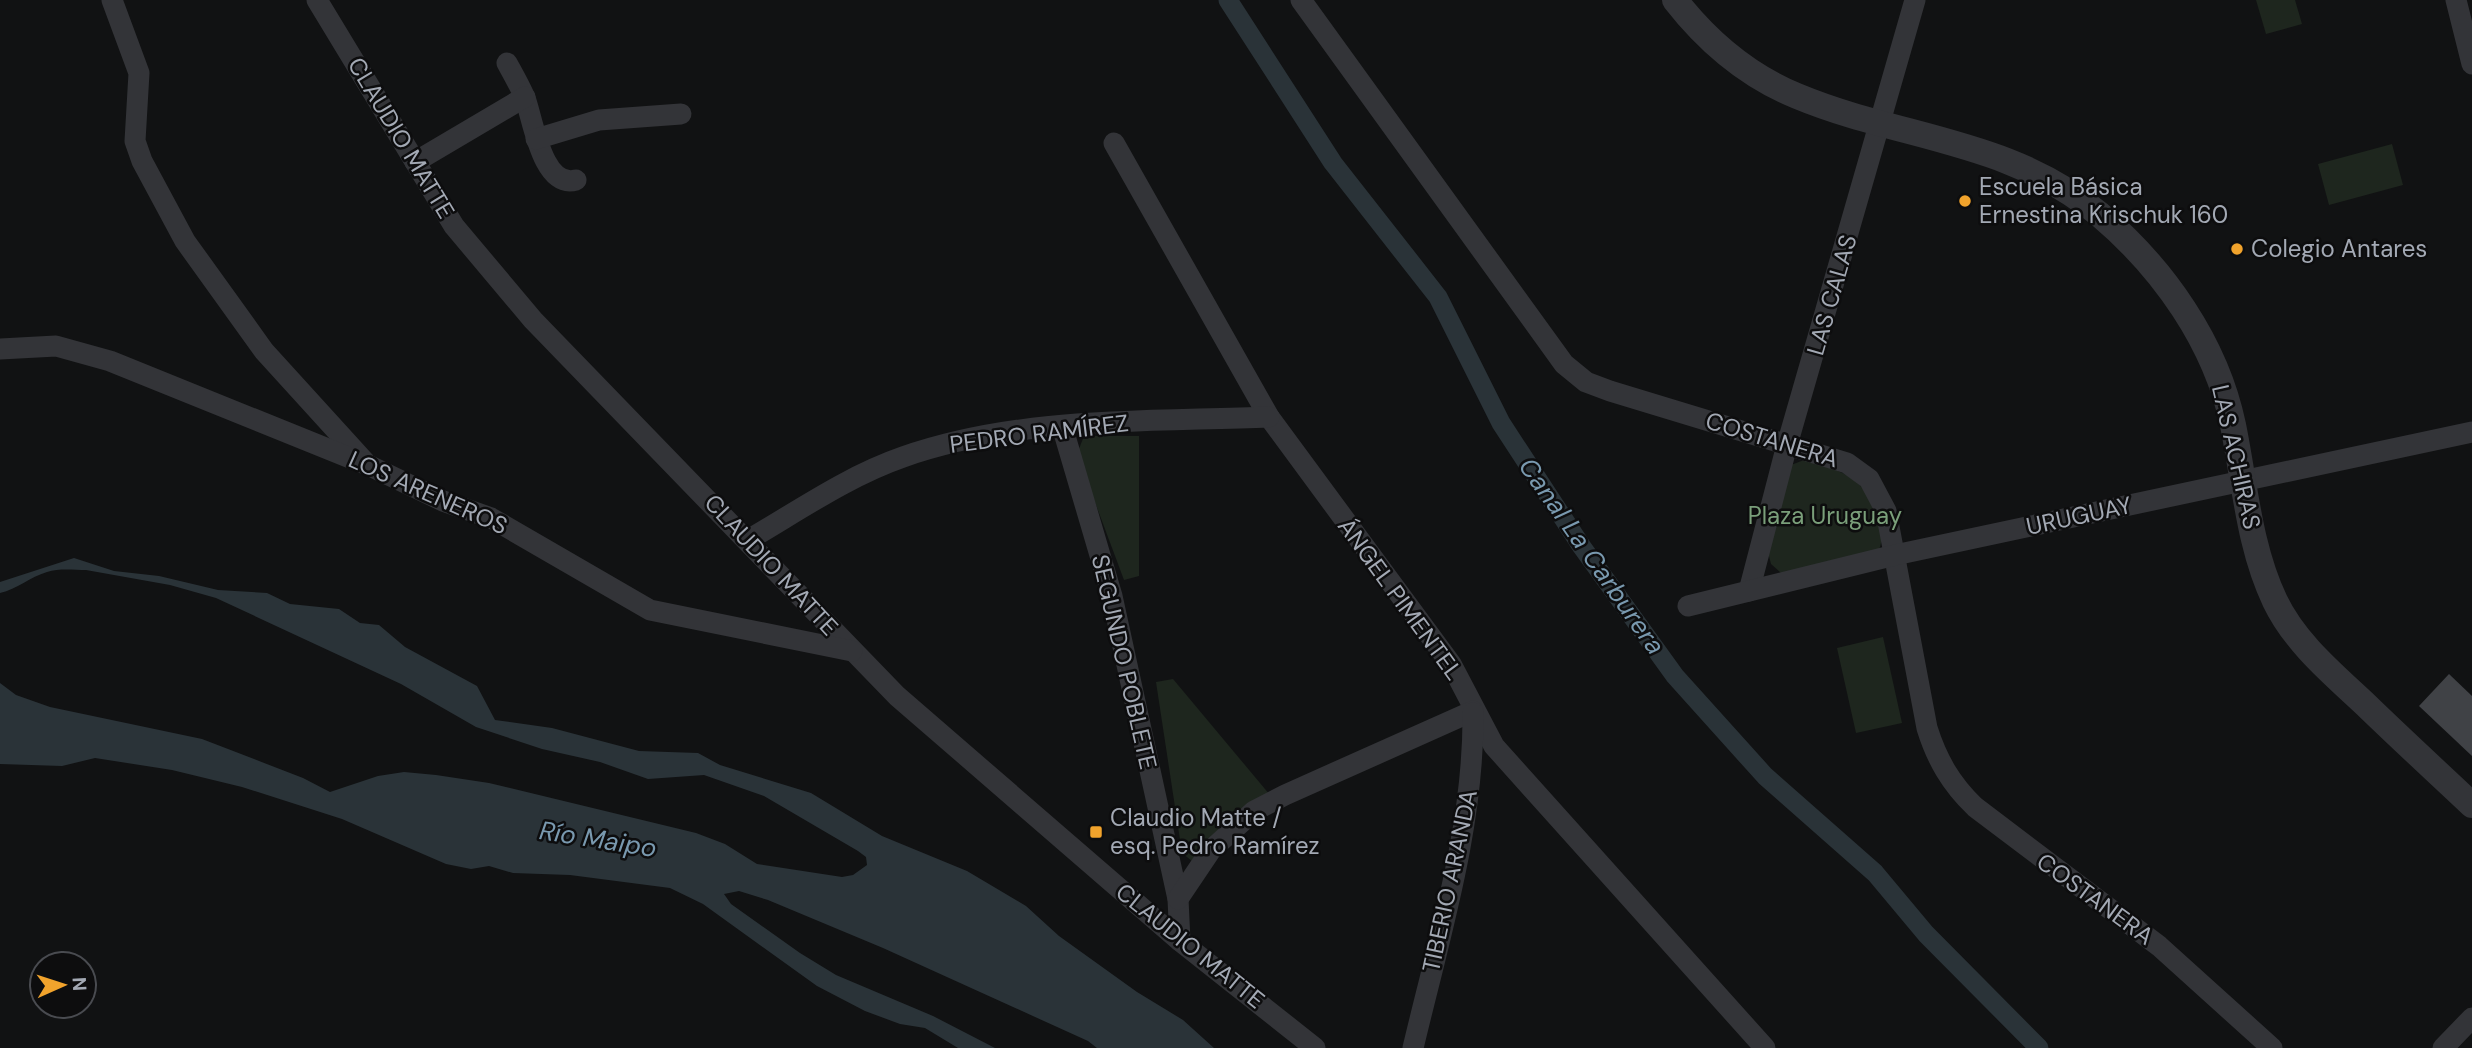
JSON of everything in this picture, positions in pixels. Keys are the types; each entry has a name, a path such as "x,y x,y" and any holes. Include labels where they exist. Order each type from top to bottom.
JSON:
{"street":[{"path":"112,0 139,73 135,141 142,161 179,229 264,351 370,466"},
{"name":"CLAUDIO MATTE","path":"317,0 454,226 533,320 897,695 1180,941 1315,1048"},
{"name":"COSTANERA","path":"1301,0 1564,364 1598,387 1847,463 1869,479 1886,511 1927,728 1933,747 1951,780 1975,807 2186,968 2272,1048"},
{"name":"LAS ACHIRAS","path":"1675,0 1714,42 1754,74 1797,96 1882,123 1979,149 2024,167 2077,197 2135,248 2181,306 2216,371 2231,417 2242,483 2261,565 2286,621 2326,667 2472,805"},
{"name":"LAS CALAS","path":"1749,591 1787,445 1882,123 1915,0"},
{"path":"2456,0 2472,64"},
{"path":"507,63 525,97 544,159 558,177 566,181 576,180"},
{"path":"415,162 525,97"},
{"path":"536,139 600,120 681,114"},
{"name":"ÁNGEL PIMENTEL","path":"1114,143 1269,417 1447,658 1473,711 1507,762 1765,1048"},
{"name":"LOS ARENEROS","path":"0,349 56,345 110,361 370,466 443,501 491,518 650,610 852,651"},
{"name":"PEDRO RAMÍREZ","path":"748,540 850,481 902,457 960,441 1062,426 1269,417"},
{"name":"SEGUNDO POBLETE","path":"1062,426 1112,596 1178,899 1180,941"},
{"name":"URUGUAY","path":"1688,606 1895,555 2472,432"},
{"path":"1178,899 1211,850 1254,811 1303,786 1473,711"},
{"name":"TIBERIO ARANDA","path":"1413,1048 1461,847 1474,759 1473,711"},
{"path":"2443,1048 2472,1018"}],"green space":[{"path":"2256,0 2295,0 2302,24 2266,34"},
{"path":"2392,144 2403,185 2329,205 2318,164"},
{"path":"1084,436 1139,436 1139,576 1124,580 1077,454"},
{"name":"Plaza Uruguay","path":"1804,460 1852,478 1867,493 1881,532 1878,552 1781,573 1771,564 1768,552 1791,465"},
{"path":"1883,637 1902,723 1856,733 1837,648"},
{"path":"1173,679 1270,795 1192,861 1182,853 1156,682"}],"water":[{"name":"Río Maipo","path":"74,558 114,571 159,576 218,590 267,593 290,604 339,609 360,623 379,625 405,647 477,686 495,720 552,728 639,751 698,753 720,765 811,793 882,836 967,871 1026,906 1059,936 1137,992 1183,1020 1214,1048 1097,1048 1088,1041 883,948 768,900 739,891 724,894 731,904 836,975 933,1016 995,1048 958,1048 925,1028 900,1024 865,1011 817,986 703,904 670,888 570,875 513,873 489,866 471,869 446,864 342,819 242,787 172,770 95,758 62,766 0,764 0,683 16,695 50,707 202,739 303,778 330,792 378,776 404,772 436,775 489,783 696,833 725,844 757,864 842,877 853,875 867,865 866,857 858,851 764,796 704,775 648,779 600,762 542,749 476,727 401,684 216,598 170,585 86,570 47,572 0,593 0,582"}],"building":[{"path":"2449,674 2472,696 2472,756 2419,706"}],"waterway":[{"name":"Canal La Carburera","path":"1228,0 1333,163 1438,297 1501,423 1582,547 1675,676 1765,776 1875,873 1926,934 2039,1048"}],"place":[{"name":"Escuela Básica Ernestina Krischuk 160","path":"1965,201"},
{"name":"Colegio Antares","path":"2237,249"},
{"name":"Claudio Matte / esq. Pedro Ramírez","path":"1096,832"}]}
